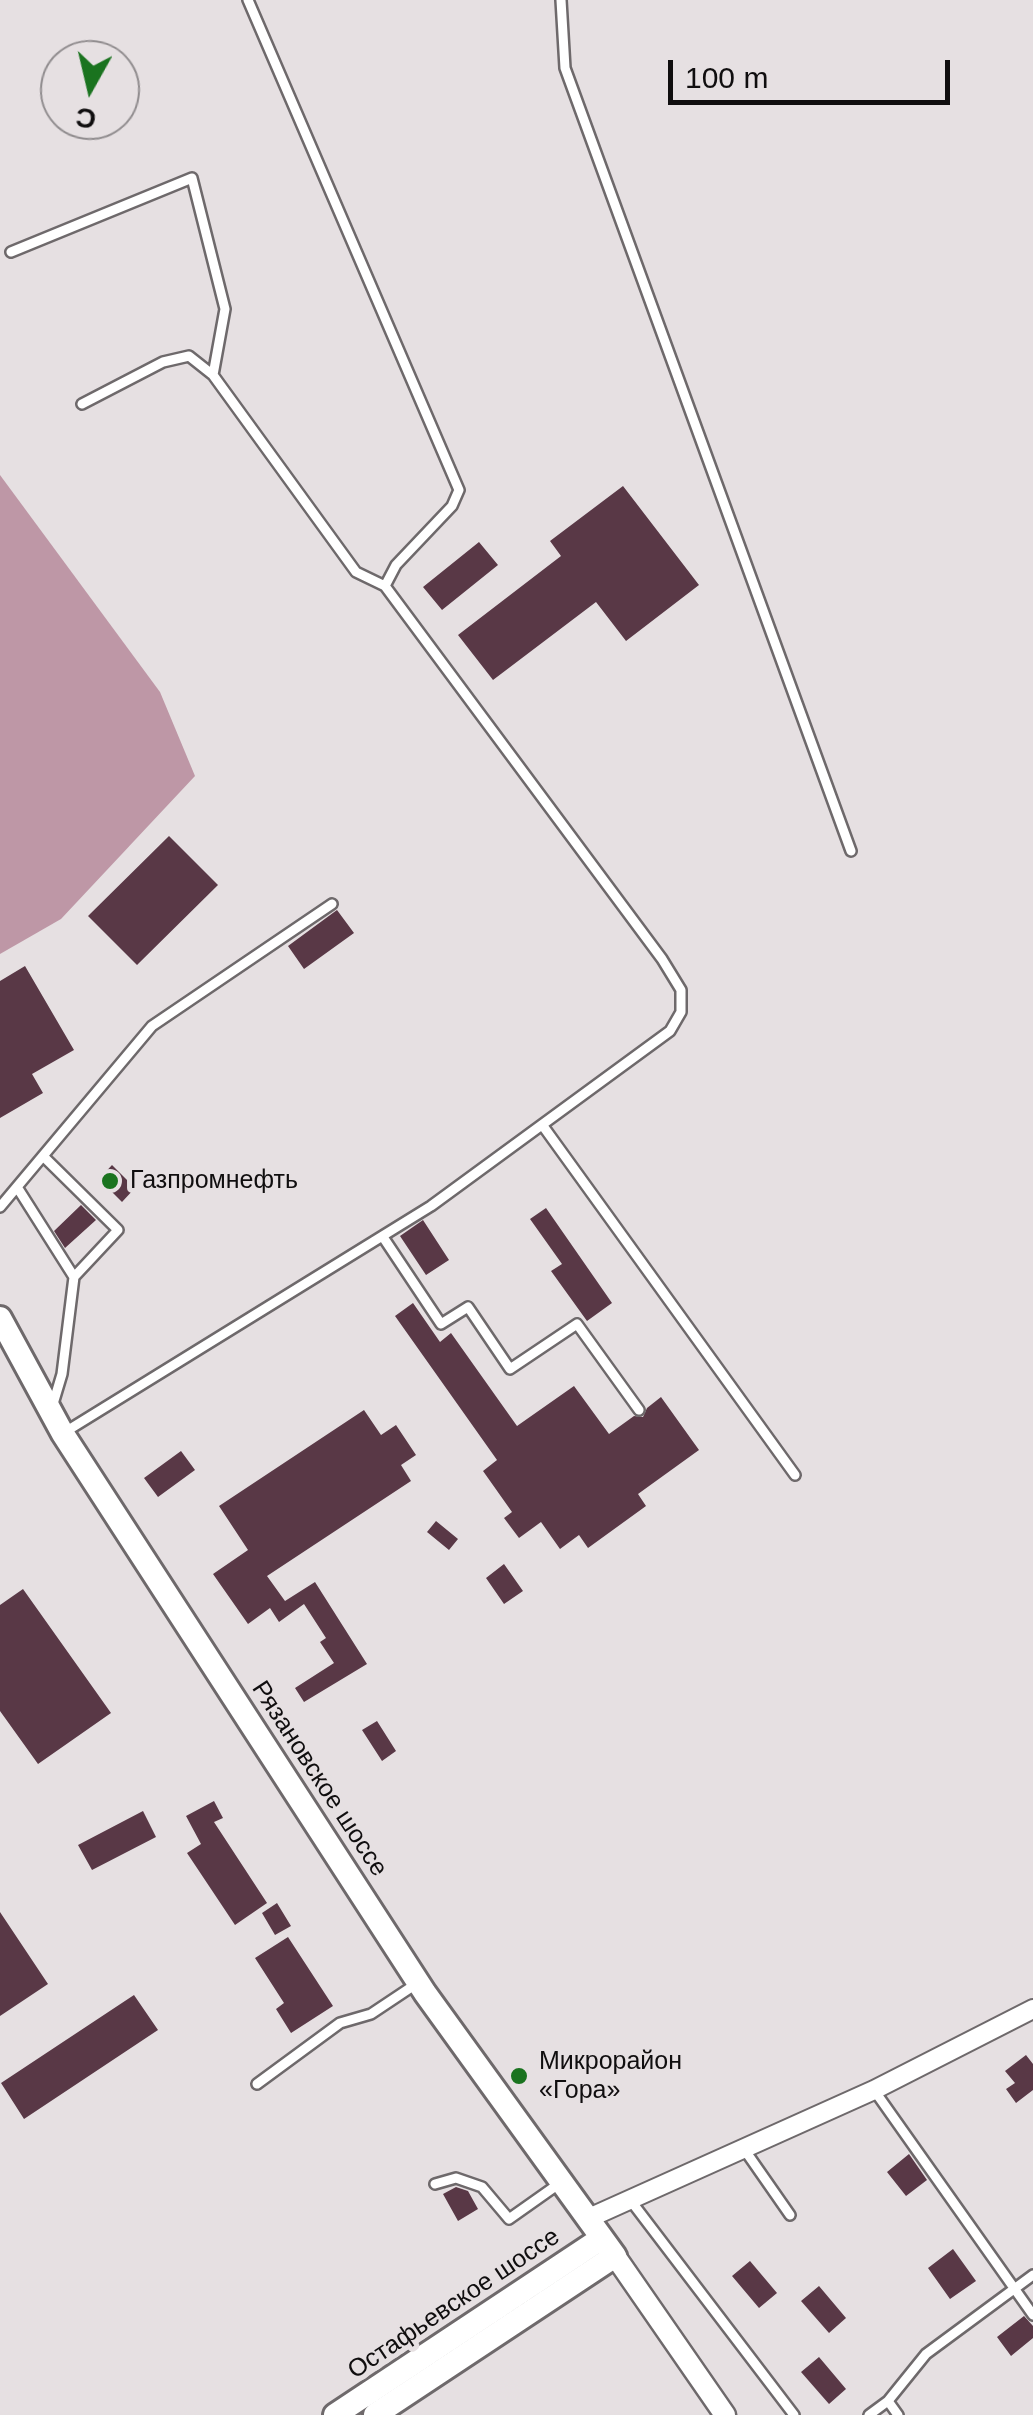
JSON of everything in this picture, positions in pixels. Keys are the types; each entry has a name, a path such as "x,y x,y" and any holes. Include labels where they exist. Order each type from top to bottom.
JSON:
{"main road":[{"name":"Рязановское шоссе","path":"0,1318 62,1434 418,1982 609,2247"},
{"name":"Остафьевское шоссе","path":"335,2415 609,2247"},
{"name":"Остафьевское шоссе","path":"375,2415 609,2247"}],"street":[{"path":"588,2218 874,2090 1033,2009"},
{"path":"609,2247 725,2415"}],"lane":[{"path":"248,0 459,490 452,506 396,565 385,586"},
{"path":"562,0 564,68 851,851"},
{"path":"10,252 192,178 225,309 213,376"},
{"path":"62,1434 383,1237 670,1031 681,1012 681,990 385,586 356,572 213,376 189,356 163,362 82,404"},
{"path":"0,1207 152,1026 332,904"},
{"path":"542,1126 795,1476"},
{"path":"42,1156 118,1230 74,1277 62,1374 51,1412"},
{"path":"17,1187 74,1277"},
{"path":"383,1237 441,1324 468,1308 510,1368 576,1324 638,1410"},
{"path":"257,2084 340,2024 371,2014 418,1982"},
{"path":"874,2090 1033,2315"},
{"path":"744,2149 790,2215"},
{"path":"435,2184 456,2178 482,2187 509,2218 562,2182"},
{"path":"631,2201 794,2415"},
{"path":"869,2415 888,2402 926,2354 1033,2275"},
{"path":"888,2402 898,2415"}],"shaded area":[{"path":"0,475 160,692 195,776 61,919 0,954"}],"building":[{"path":"623,486 699,585 626,641 596,602 493,680 458,635 561,556 550,541"},
{"path":"479,542 498,565 442,610 423,587"},
{"path":"169,836 218,885 137,965 88,916"},
{"path":"337,910 354,933 304,969 288,946"},
{"path":"25,966 74,1050 32,1074 43,1093 0,1118 0,981"},
{"path":"112,1165 135,1188 122,1202 99,1179"},
{"path":"81,1205 96,1220 65,1248 54,1231"},
{"path":"546,1208 612,1303 587,1321 551,1271 562,1264 530,1219"},
{"path":"423,1220 449,1260 426,1275 400,1236"},
{"path":"413,1303 440,1342 451,1333 517,1426 574,1386 609,1434 634,1416 643,1417 647,1408 661,1397 699,1450 638,1494 646,1506 588,1548 579,1535 560,1549 541,1522 519,1538 504,1518 512,1512 483,1471 497,1460 395,1316"},
{"path":"364,1410 381,1435 396,1425 416,1455 401,1465 411,1481 267,1576 285,1601 315,1582 367,1664 304,1702 295,1688 334,1663 320,1642 326,1638 304,1604 279,1622 270,1608 248,1624 213,1574 248,1550 219,1506"},
{"path":"181,1451 195,1470 158,1497 144,1478"},
{"path":"436,1521 458,1539 449,1550 427,1532"},
{"path":"504,1564 523,1591 504,1604 486,1578"},
{"path":"23,1589 111,1713 38,1764 0,1711 0,1605"},
{"path":"377,1721 396,1751 382,1761 362,1730"},
{"path":"214,1801 223,1818 214,1822 267,1903 235,1925 187,1853 201,1844 186,1816"},
{"path":"143,1811 156,1837 92,1870 78,1845"},
{"path":"277,1903 291,1926 275,1935 262,1913"},
{"path":"0,1912 48,1984 0,2016"},
{"path":"288,1937 333,2006 291,2033 276,2009 284,2003 255,1958"},
{"path":"134,1995 158,2030 24,2119 1,2083"},
{"path":"1026,2055 1033,2064 1033,2090 1016,2103 1006,2089 1015,2083 1005,2071"},
{"path":"909,2154 927,2180 906,2196 887,2172"},
{"path":"456,2187 468,2191 478,2209 458,2221 443,2194"},
{"path":"953,2249 976,2281 950,2299 928,2268"},
{"path":"750,2261 777,2293 759,2308 732,2276"},
{"path":"819,2286 846,2318 829,2333 801,2301"},
{"path":"1024,2316 1033,2326 1033,2338 1011,2356 997,2337"},
{"path":"819,2357 846,2389 829,2404 801,2372"}],"place":[{"name":"Газпромнефть","path":"110,1181"},
{"name":"Микрорайон «Гора»","path":"519,2076"}]}
